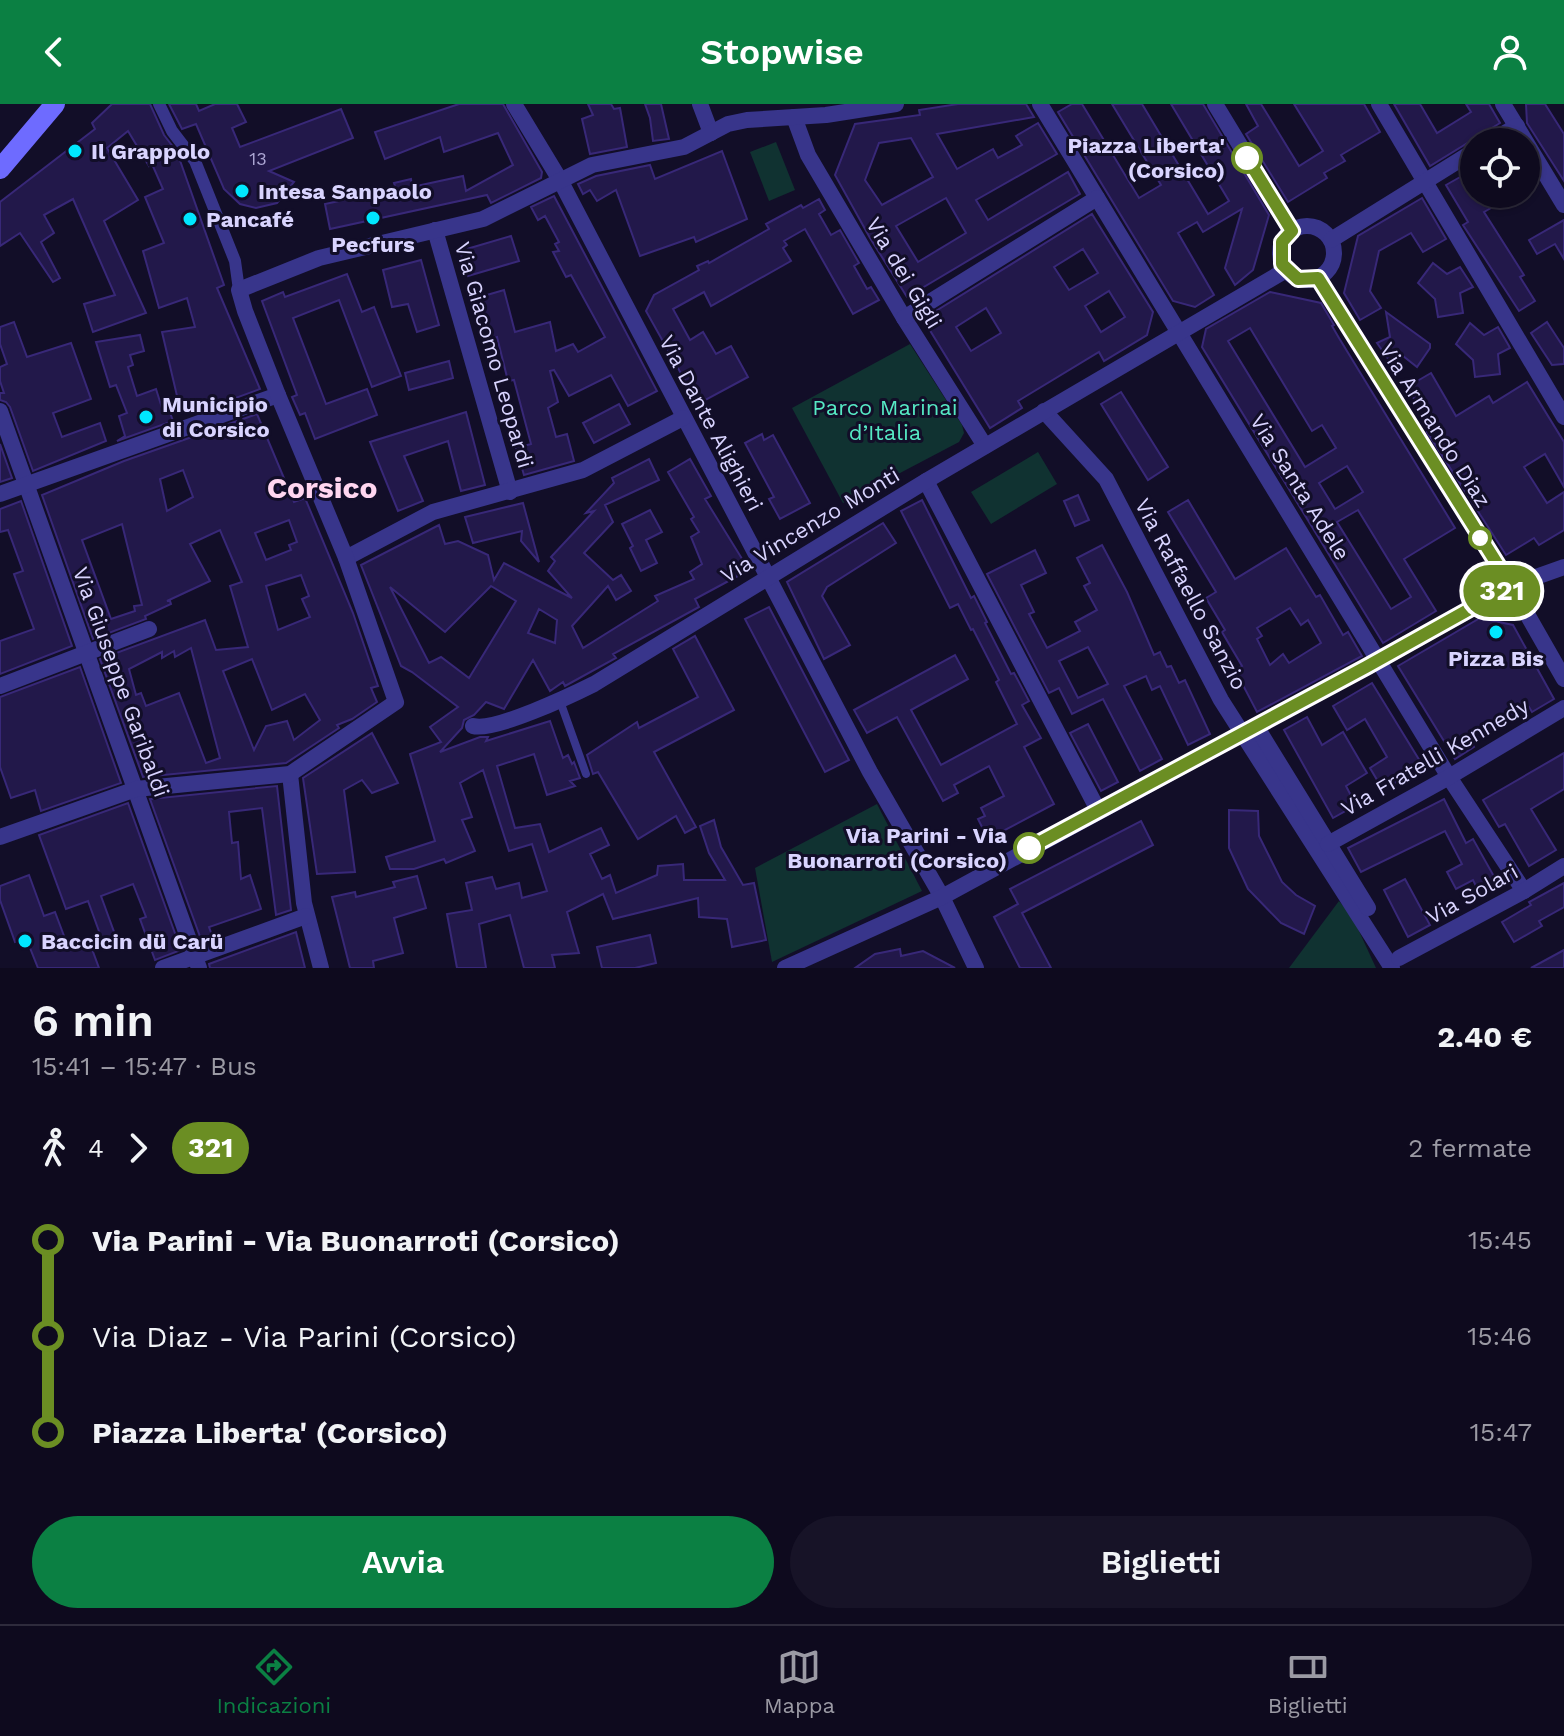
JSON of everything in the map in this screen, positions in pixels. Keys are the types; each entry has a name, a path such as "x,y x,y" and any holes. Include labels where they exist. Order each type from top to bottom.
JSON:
{"main road":[{"path":"0,169 55,104"}],"street":[{"path":"0,837 136,789 290,774 396,702 346,558 245,311 235,261 195,161 172,131 159,104"},
{"name":"Via Dante Alighieri","path":"514,104 560,180 878,787 942,897 976,968"},
{"path":"700,104 711,133"},
{"path":"239,290 319,258 500,212 592,165 684,147 728,124 896,104"},
{"name":"Via Santa Adele","path":"1040,104 1449,777 1524,891"},
{"path":"1215,104 1292,231"},
{"path":"1379,104 1564,417"},
{"path":"1503,104 1564,205"},
{"name":"Via dei Gigli","path":"794,117 808,155 904,318 985,446"},
{"path":"1331,240 1460,159"},
{"path":"904,318 1097,198"},
{"path":"1309,226 1318,228 1331,240 1333,262 1318,278 1298,279 1282,264 1282,242 1292,231 1309,226"},
{"name":"Via Giacomo Leopardi","path":"435,230 510,492"},
{"name":"Via Vincenzo Monti","path":"473,726 487,726 560,701 621,668 926,481 1286,270"},
{"name":"Via Armando Diaz","path":"1318,278 1511,586 1564,679"},
{"path":"0,494 278,395"},
{"name":"Via Giuseppe Garibaldi","path":"0,411 197,962"},
{"name":"Via Raffaello Sanzio","path":"1044,411 1106,479 1221,700 1249,730 1328,844 1398,965"},
{"path":"346,558 433,512 583,470 683,418"},
{"path":"926,481 1098,810"},
{"path":"785,968 942,897 1511,586 1564,567"},
{"path":"0,686 149,629"},
{"name":"Via Fratelli Kennedy","path":"1328,844 1564,708"},
{"name":"Via Raffaello Sanzio","path":"1249,730 1398,965"},
{"path":"290,774 306,916 321,968"},
{"name":"Via Solari","path":"1398,965 1564,866"},
{"path":"163,968 197,962 306,916"}],"lane":[{"path":"560,701 586,774"}],"green space":[{"path":"776,142 795,190 769,201 750,152"},
{"name":"Parco Marinai d’Italia","path":"910,344 962,425 964,433 959,442 843,503 792,408"},
{"path":"1038,452 1057,484 991,524 971,492"},
{"path":"877,804 922,891 772,962 755,868"},
{"path":"1339,901 1353,918 1376,968 1289,968"}],"building":[{"path":"112,104 150,104 164,135 177,152 224,285 217,288 260,389 203,410 202,405 181,413 162,332 195,327 187,298 159,308 143,251 164,243 145,197 163,189 152,164 149,166 128,131 107,148 138,200 104,221 146,313 93,332 84,304 115,295 73,199 44,215 54,233 41,242 60,278 53,282 20,233 0,246 0,202 95,129 92,123"},
{"path":"169,104 196,104 199,111 215,104 237,104 246,122 232,128 240,147 341,109 353,138 269,171 294,182 277,203 256,208 240,204 224,189 196,124 182,129"},
{"path":"459,104 503,104 542,172 541,178 491,203 487,195 330,229 325,204 396,189 394,183 411,179 412,187 463,176 466,191 513,165 498,133 444,152 440,137 385,159 375,132"},
{"path":"588,104 611,104 614,109 620,108 627,147 590,154 582,119 593,115"},
{"path":"645,104 661,104 669,139 653,141"},
{"path":"958,104 1026,104 1034,117 937,134 957,169 993,149 998,158 1022,145 1016,136 1038,123 1057,154 976,200 988,220 1068,172 1080,194 907,297 835,175 855,124 920,115 919,110","holes":["911,138 933,177 882,205 865,180 879,143","946,198 966,233 918,262 896,226"]},
{"path":"1072,104 1082,104 1139,198 1161,185 1112,104 1142,104 1208,214 1229,201 1171,104 1203,104 1269,215 1253,270 1235,285 1225,268 1242,209 1203,232 1197,222 1178,233 1214,295 1195,307 1173,301 1058,112"},
{"path":"1246,104 1261,104 1299,166 1323,151 1294,104 1364,104 1380,132 1341,155 1345,161 1324,173 1327,178 1288,202 1246,134 1258,126"},
{"path":"1394,104 1420,104 1437,133 1471,112 1466,104 1489,104 1500,123 1492,128 1460,128 1460,148 1430,166"},
{"path":"1526,104 1545,104 1564,134 1564,181 1540,143 1540,128 1530,128"},
{"path":"722,151 747,219 696,242 694,237 640,256 616,190 597,201 590,190 583,194 578,184 596,176 650,165 655,179"},
{"path":"1460,177 1460,208 1491,208 1484,212 1524,275 1520,277 1535,301 1519,311 1463,225 1468,222 1446,185"},
{"path":"554,196 657,391 628,406 611,375 569,396 554,370 550,371 558,402 548,408 556,437 567,434 574,461 524,475 516,448 531,444 514,380 508,381 497,337 491,339 480,297 504,290 515,332 550,322 556,351 573,344 578,352 605,337 571,275 566,277 553,252 559,251 555,244 559,242 545,216 538,220 531,207"},
{"path":"1422,198 1446,239 1423,252 1411,233 1379,251 1370,291 1381,308 1360,320 1344,293 1358,236"},
{"path":"819,199 825,210 819,214 831,235 840,230 859,263 854,266 867,289 871,287 879,300 853,314 805,229 784,241 787,245 783,248 791,261 711,306 704,292 673,309 690,340 703,332 716,354 731,346 748,377 698,404 646,311 654,295 699,270 697,266 709,263 769,229 766,224"},
{"path":"1092,214 1153,312 1147,335 1104,361 1099,352 1018,401 1022,408 990,428 923,319","holes":["1083,249 1098,273 1069,290 1054,267","1109,291 1125,317 1101,332 1085,306","986,308 1001,333 971,351 956,327"]},
{"path":"1564,220 1564,259 1555,244 1537,254 1529,240"},
{"path":"511,236 519,261 468,276 460,251"},
{"path":"421,260 439,325 417,332 408,304 392,307 383,270"},
{"path":"1433,263 1447,274 1460,267 1473,287 1460,293 1463,313 1438,317 1435,299 1418,283"},
{"path":"347,274 362,312 374,307 401,376 372,387 339,300 293,318 326,404 367,389 377,415 315,439 305,413 300,415 292,397 297,395 262,301 283,292 285,297"},
{"path":"1270,292 1321,303 1339,338 1455,528 1404,559 1436,611 1383,643 1202,347 1206,329","holes":["1250,328 1312,431 1322,425 1336,448 1305,467 1228,341","1347,466 1363,492 1335,509 1319,483","1358,510 1411,597 1391,609 1337,522"]},
{"path":"1386,312 1430,344 1417,367 1403,356 1391,363 1377,343 1390,337"},
{"path":"14,322 27,357 71,343 91,399 53,413 62,437 100,423 106,441 33,471 10,407 0,400 0,393 4,393 0,367 7,364 0,344 0,327"},
{"path":"1547,322 1564,348 1564,364 1552,365 1531,333"},
{"path":"1470,323 1484,335 1498,327 1510,348 1498,354 1500,374 1475,377 1473,360 1456,344"},
{"path":"140,335 144,351 130,355 133,365 128,367 137,396 156,389 163,411 169,410 173,421 117,441 125,436 119,416 127,413 116,385 110,387 96,342"},
{"path":"449,361 453,378 409,390 405,373"},
{"path":"1431,373 1456,416 1489,396 1493,403 1527,382 1564,442 1564,487 1545,454 1524,467 1547,503 1564,492 1564,530 1539,545 1534,538 1506,555 1427,432 1432,429 1407,387"},
{"path":"1121,392 1168,467 1148,480 1101,404"},
{"path":"619,404 630,424 594,443 583,423"},
{"path":"466,412 485,485 461,491 448,441 404,456 423,501 398,511 370,442"},
{"path":"257,414 294,502 305,498 353,613 378,686 371,688 377,702 337,725 339,728 286,763 143,777 100,659 205,620 216,650 248,647 230,586 242,582 220,530 190,544 210,581 167,601 171,604 145,616 146,619 93,639 42,495 124,461","holes":["183,470 193,497 167,511 160,479","289,520 297,542 289,545 291,550 266,560 255,533","122,524 142,605 134,606 135,611 111,619 82,540","301,575 309,596 302,599 310,617 278,630 266,586","191,648 220,758 206,763 179,693 146,706 141,693 136,695 129,669 162,652 162,658 174,651 175,657","252,659 272,710 305,694 320,720 294,740 287,721 266,726 254,750 223,671"]},
{"path":"762,434 764,440 773,435 810,503 780,519 769,499 774,497 745,443"},
{"path":"0,444 12,478 0,482"},
{"path":"649,459 659,480 605,505 613,522 584,553 613,580 621,575 631,591 616,600 608,586 572,626 583,648 658,601 655,596 694,579 690,572 702,564 691,537 699,532 691,519 694,517 668,472 690,459 711,496 705,499 749,570 695,599 699,607 613,654 616,658 565,686 563,682 550,691 533,660 504,709 486,702 474,715 464,720 462,728 440,752 480,737 488,737 486,741 550,721 563,758 568,755 572,764 574,762 580,778 570,781 575,786 547,795 534,754 497,766 515,828 540,824 549,852 601,828 609,845 590,854 602,879 610,875 616,893 657,875 658,866 683,864 684,880 725,880 709,853 700,826 714,820 721,847 743,885 754,883 766,940 732,947 727,919 699,917 698,898 613,919 603,894 567,912 579,953 552,955 555,968 524,968 510,915 479,924 486,968 457,968 447,914 472,910 466,883 492,877 496,889 519,883 522,898 547,891 532,844 509,851 483,770 460,783 472,817 462,820 475,851 446,863 444,859 414,869 390,869 386,857 435,841 410,754 441,742 430,727 458,707 401,666 361,565 439,525 445,544 458,541 488,555 494,580 504,563 572,598 548,571 555,561 551,557 594,511 586,513 614,483 612,478","holes":["491,586 516,601 469,678 441,657 429,663 390,587 445,632","539,609 557,620 555,643 528,633"]},
{"path":"1078,495 1089,520 1075,526 1064,501"},
{"path":"922,500 971,598 974,596 1011,674 1014,673 1029,701 1022,705 1041,738 1024,747 1054,804 988,839 978,819 985,816 981,808 1004,796 989,766 954,785 958,793 943,801 897,717 867,733 854,710 955,655 968,679 911,710 941,765 1017,724 973,629 958,604 950,608 901,511"},
{"path":"1188,500 1235,579 1286,548 1316,597 1320,595 1343,635 1348,632 1362,656 1257,712 1235,670 1242,666 1206,598 1216,592 1168,512","holes":["1290,608 1301,625 1308,620 1321,643 1289,663 1283,654 1270,665 1257,639 1262,636 1257,628"]},
{"path":"21,501 72,646 0,674 0,641 34,629 14,574 23,571 8,530 0,532 0,509"},
{"path":"523,503 539,562 521,541 522,531 473,543 465,517"},
{"path":"650,510 662,532 646,540 657,563 641,571 622,524"},
{"path":"883,523 896,543 827,587 822,596 850,645 824,659 787,582"},
{"path":"1102,545 1127,592 1154,655 1160,652 1179,683 1185,680 1210,734 1188,745 1160,686 1152,690 1146,676 1124,686 1162,759 1140,771 1103,699 1072,714 1059,688 1049,693 987,574 1035,550 1046,573 1021,585 1034,612 1029,614 1047,648 1080,631 1075,622 1097,610 1084,586 1090,583 1077,558","holes":["1088,647 1108,684 1078,698 1059,661"]},
{"path":"769,607 849,760 825,772 745,619"},
{"path":"1480,618 1513,625 1554,699 1532,712 1529,707 1471,742 1474,747 1455,759 1398,666"},
{"path":"695,636 734,710 654,752 696,827 685,833 676,816 638,839 598,772 593,774 587,755 637,722 639,728 698,697 673,649"},
{"path":"80,667 121,783 41,811 35,790 11,798 0,767 0,697"},
{"path":"1372,683 1423,766 1383,790 1370,768 1387,757 1365,719 1347,730 1333,706"},
{"path":"1307,717 1322,745 1343,732 1367,773 1346,786 1356,805 1333,818 1284,730"},
{"path":"1088,724 1118,782 1101,791 1070,733"},
{"path":"372,733 398,783 372,793 362,780 344,790 355,872 317,874 303,778"},
{"path":"1564,753 1564,789 1531,809 1556,850 1529,866 1505,824 1499,827 1483,800"},
{"path":"277,786 291,910 276,915 262,808 229,812 232,843 238,842 241,879 250,875 261,909 209,927 213,938 202,942 150,799"},
{"path":"1444,799 1466,843 1473,839 1496,880 1478,890 1473,880 1456,889 1447,872 1462,864 1445,831 1361,872 1348,848"},
{"path":"128,803 181,950 155,960 140,919 146,917 133,884 101,896 117,940 104,945 88,901 66,909 39,835"},
{"path":"1229,810 1258,811 1259,836 1282,882 1315,906 1304,934 1281,923 1248,889 1229,848"},
{"path":"1141,821 1153,845 1022,913 1051,968 1020,968 994,917 1018,904 1010,889"},
{"path":"29,875 44,916 55,912 69,949 89,941 99,968 38,968 26,938 15,942 0,900 0,886"},
{"path":"417,876 426,908 394,918 403,953 373,961 374,968 350,968 332,897 355,892 356,897 395,887 393,882"},
{"path":"1405,879 1430,925 1408,937 1384,890"},
{"path":"1564,883 1564,907 1539,921 1542,926 1514,942 1502,922 1531,905 1529,902"},
{"path":"296,932 305,968 210,968 209,964"},
{"path":"650,935 656,963 635,968 602,968 597,947"},
{"path":"900,949 901,956 923,951 955,968 855,968 875,954"},
{"path":"1564,950 1564,968 1531,968"}],"bus line":[{"name":"321","path":"1029,848 1511,586 1318,278 1298,279 1282,264 1282,242 1292,231 1247,158"}],"place":[{"name":"Il Grappolo","path":"75,151"},
{"name":"Piazza Liberta' (Corsico)","path":"1247,158"},
{"name":"Intesa Sanpaolo","path":"242,191"},
{"name":"Pecfurs","path":"373,218"},
{"name":"Pancafé","path":"190,219"},
{"name":"Municipio di Corsico","path":"146,417"},
{"name":"Pizza Bis","path":"1496,632"},
{"name":"Via Parini - Via Buonarroti (Corsico)","path":"1029,848"},
{"name":"Baccicin dü Carü","path":"25,941"}],"district":[{"name":"Corsico","path":"322,487"}]}
